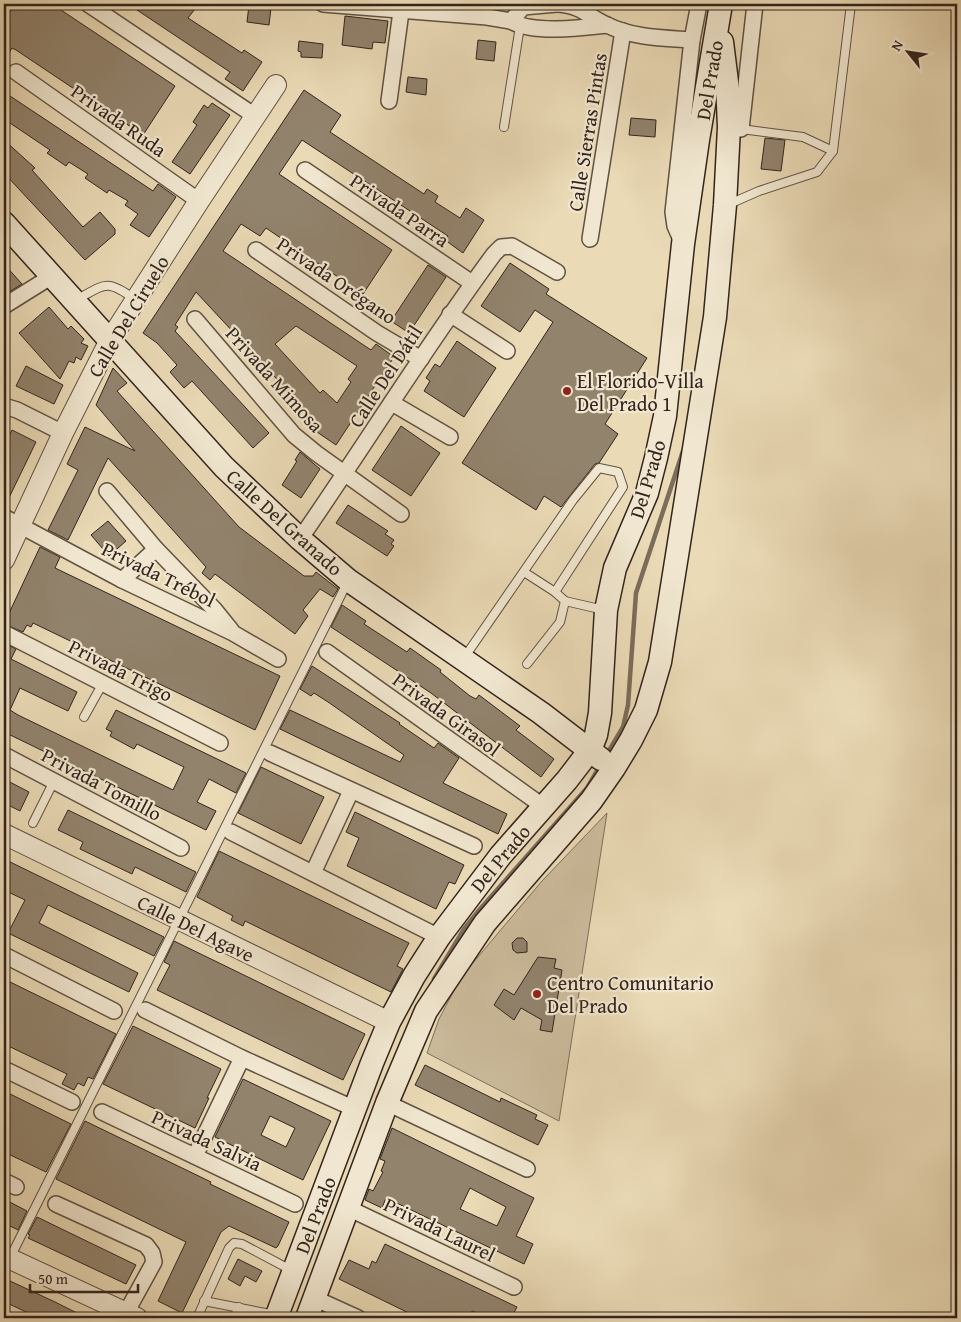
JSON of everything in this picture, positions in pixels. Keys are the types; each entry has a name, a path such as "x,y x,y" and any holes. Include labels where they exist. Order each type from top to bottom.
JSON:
{"main road":[{"name":"Del Prado","path":"311,1308 387,1103 426,1012 486,923 591,801 631,740 646,710 660,662 715,317 735,128 727,82 720,12"},
{"name":"Del Prado","path":"277,1317 389,1022 414,976 438,937 501,855 544,807 590,750 596,735 600,714 606,610 615,568 647,493 665,416 683,244 698,140 720,12"},
{"name":"Calle Del Granado","path":"4,224 224,467 300,539 348,580 541,714 614,768"}],"street":[{"path":"88,4 255,116"},
{"path":"322,4 401,7 487,17 515,24 568,29 607,25"},
{"path":"683,244 675,226 673,212 692,40 699,4"},
{"path":"735,128 755,4"},
{"path":"515,24 523,6 570,5 584,10 607,25 624,31 650,38 692,40"},
{"path":"389,101 401,7"},
{"name":"Calle Sierras Pintas","path":"590,239 624,31"},
{"name":"Privada Ruda","path":"16,72 199,201"},
{"name":"Calle Del Ciruelo","path":"4,560 12,521 63,433 110,340 276,85"},
{"name":"Privada Parra","path":"305,170 472,283"},
{"name":"Calle Del Dátil","path":"300,539 450,314 494,254 501,247 512,246 557,272"},
{"name":"Privada Orégano","path":"256,250 377,333 421,359"},
{"path":"4,306 52,276"},
{"path":"450,314 507,351"},
{"name":"Privada Mimosa","path":"195,319 294,435 401,514"},
{"path":"392,403 450,437"},
{"path":"4,406 17,410 63,433"},
{"path":"107,492 156,549 192,584 233,633"},
{"name":"Privada Trébol","path":"12,521 122,580 233,633 278,659"},
{"path":"122,580 156,549"},
{"name":"Privada Trigo","path":"4,633 220,743"},
{"name":"Privada Girasol","path":"328,652 544,807"},
{"path":"270,753 474,846"},
{"name":"Privada Tomillo","path":"4,755 181,848"},
{"path":"313,873 351,791"},
{"path":"232,832 438,937"},
{"name":"Calle Del Agave","path":"4,834 389,1022"},
{"path":"4,955 114,1010"},
{"path":"145,1010 242,1058 355,1109"},
{"path":"195,1156 242,1058"},
{"path":"4,1069 72,1102"},
{"path":"387,1103 527,1169"},
{"name":"Privada Salvia","path":"102,1112 296,1204"},
{"path":"6,1262 132,1316 154,1262 152,1253 146,1245 56,1204"},
{"name":"Privada Laurel","path":"348,1208 514,1287"},
{"path":"311,1308 358,1318"}],"lane":[{"path":"726,206 759,191 817,172 833,151 851,4"},
{"path":"504,127 515,24"},
{"path":"735,128 803,136 833,151"},
{"path":"74,300 109,285 120,288 136,300"},
{"path":"463,659 573,500 599,468 618,472 623,487 556,592"},
{"path":"524,572 556,592 565,601 606,610"},
{"path":"6,1262 348,580"},
{"path":"527,664 560,622 565,601"},
{"path":"84,717 102,683"},
{"path":"33,823 54,781"},
{"path":"197,1318 229,1248 234,1243 242,1244 294,1272"},
{"path":"204,1301 239,1307 277,1317"},
{"path":"234,1318 239,1307"}],"shaded area":[{"path":"607,813 559,1121 427,1053 439,1019 461,977 542,881"}],"building":[{"path":"15,4 52,4 175,86 143,135 16,50 12,48 4,61 4,21"},
{"path":"128,4 188,4 195,9 188,18 242,53 244,50 262,62 243,91 225,79 230,72"},
{"path":"249,5 271,8 269,25 247,22"},
{"path":"345,16 388,21 385,43 373,42 372,49 342,45"},
{"path":"478,40 496,42 494,61 476,59"},
{"path":"299,41 323,44 322,58 301,57 301,52 298,51"},
{"path":"408,77 427,79 426,95 406,92"},
{"path":"304,90 341,115 330,132 424,194 427,189 438,196 435,202 460,218 466,208 484,220 463,253 445,240 448,236 302,140 279,174 392,250 363,294 266,228 260,236 241,224 223,251 371,350 376,344 394,357 336,445 317,432 319,430 310,420 312,417 196,292 175,325 178,327 175,331 269,433 253,448 192,381 184,388 170,372 177,365 157,343 143,333","holes":["296,326 357,366 348,379 351,382 337,403 323,390 320,393 275,344"]},
{"path":"4,92 153,191 158,184 176,197 149,237 130,225 138,214 125,205 128,201 109,190 107,193 85,178 88,174 69,162 66,166 47,153 50,150 4,119"},
{"path":"212,103 230,115 190,174 172,162 197,125 193,122 204,105 208,108"},
{"path":"631,118 656,120 655,137 629,135"},
{"path":"765,138 785,140 781,171 761,169"},
{"path":"4,140 35,168 32,170 83,227 100,212 115,229 115,234 85,260 4,173"},
{"name":"El Florido-Villa Del Prado 1","path":"510,263 549,289 546,294 647,358 605,424 618,434 599,463 595,464 561,507 544,496 536,510 462,463 553,322 535,310 520,332 481,306"},
{"path":"4,264 22,284 4,295"},
{"path":"428,265 446,277 409,333 391,321"},
{"path":"49,307 68,329 71,326 84,339 81,343 88,346 81,360 76,357 74,363 69,361 60,379 19,333"},
{"path":"457,341 496,368 464,417 424,391 430,381 426,378 435,364 440,367"},
{"path":"26,366 63,385 54,404 16,386"},
{"path":"113,368 127,383 117,391 239,527 304,576 313,576 316,572 338,589 333,597 320,589 303,610 308,616 295,634 215,574 210,580 202,573 206,567 108,458 68,540 48,530 78,470 67,464 85,427 135,451 96,405"},
{"path":"401,426 440,453 411,496 372,470"},
{"path":"12,430 36,442 4,508 4,447"},
{"path":"300,452 320,469 301,498 282,485 297,461 295,460"},
{"path":"348,505 388,531 385,534 394,540 391,544 394,546 387,556 336,523"},
{"path":"108,521 126,541 109,556 91,535"},
{"path":"40,547 60,557 55,568 280,676 255,730 33,623 31,627 27,625 23,632 4,624"},
{"path":"342,605 366,621 364,624 407,652 410,648 441,670 440,672 470,696 476,699 479,695 520,726 516,730 554,759 541,777 431,693 331,627"},
{"path":"4,643 16,649 11,659 77,692 68,711 20,688 10,710 173,790 184,767 137,744 134,749 110,736 112,732 106,729 116,710 246,773 236,793 209,779 197,802 216,811 206,830 4,732"},
{"path":"312,666 400,723 434,748 438,743 459,758 443,783 507,814 498,834 280,729 290,710 400,762 404,755 314,693 311,696 300,689"},
{"path":"261,767 324,797 301,844 238,813"},
{"path":"4,779 29,792 20,811 4,803"},
{"path":"68,810 196,872 186,892 135,867 132,874 80,849 83,842 58,830"},
{"path":"355,812 464,865 455,884 449,882 436,909 347,866 359,838 346,832"},
{"path":"219,851 409,943 397,966 403,969 391,992 245,921 243,926 231,920 233,916 197,897"},
{"path":"4,859 164,937 154,956 48,905 39,923 138,973 129,992 8,933 25,900 4,890"},
{"path":"517,938 523,938 527,942 527,952 517,953 513,950 512,943"},
{"path":"174,941 365,1034 343,1080 157,990 170,965 164,962"},
{"name":"Centro Comunitario Del Prado","path":"538,957 556,959 554,968 562,970 552,1032 540,1030 542,1020 521,1008 514,1020 494,1005 504,989 514,995"},
{"path":"4,979 116,1034 93,1079 88,1077 84,1086 78,1083 74,1090 62,1084 67,1074 4,1044"},
{"path":"133,1026 221,1069 195,1128 103,1084"},
{"path":"425,1065 500,1102 501,1098 537,1115 535,1119 548,1125 538,1145 415,1085"},
{"path":"243,1079 331,1121 303,1180 215,1137","holes":["270,1116 295,1128 286,1147 261,1135"]},
{"path":"4,1091 71,1124 46,1172 4,1152"},
{"path":"85,1121 289,1222 278,1246 276,1248 229,1226 221,1232 182,1313 158,1301 186,1242 56,1179"},
{"path":"392,1128 534,1198 516,1236 533,1244 524,1264 386,1198 382,1208 365,1200 369,1189 373,1191 383,1172 381,1171 385,1161 380,1159","holes":["470,1188 506,1207 497,1226 460,1209"]},
{"path":"4,1199 27,1211 18,1230 4,1223"},
{"path":"37,1217 136,1265 126,1284 28,1238 30,1235 28,1234"},
{"path":"385,1244 517,1307 511,1318 488,1318 472,1311 468,1318 419,1318 339,1279 349,1260 369,1269 372,1261 376,1263"},
{"path":"238,1259 262,1271 256,1282 245,1276 240,1286 228,1279"},
{"path":"10,1281 87,1318 39,1318 4,1302 4,1295"}],"waterway":[{"path":"610,749 623,727 628,705 636,593 683,451"},
{"path":"434,979 464,929 587,788 597,771"}],"place":[{"name":"El Florido-Villa Del Prado 1","path":"567,391"},
{"name":"Centro Comunitario Del Prado","path":"537,994"}]}
